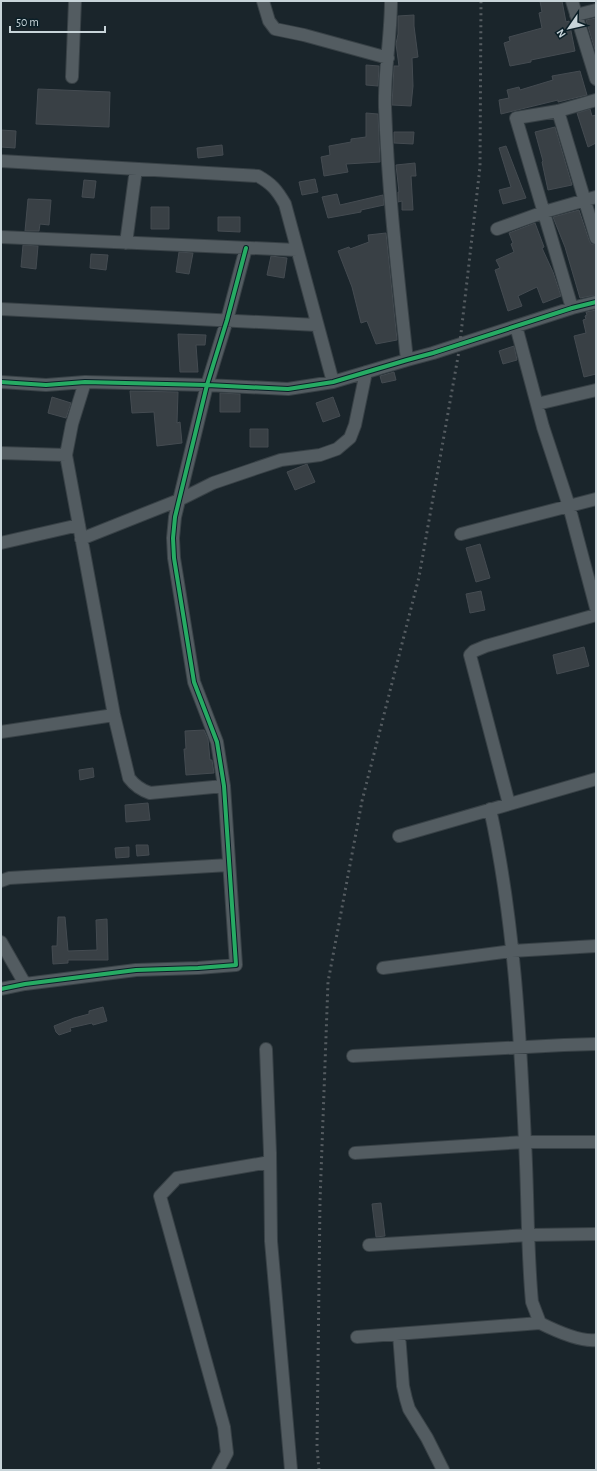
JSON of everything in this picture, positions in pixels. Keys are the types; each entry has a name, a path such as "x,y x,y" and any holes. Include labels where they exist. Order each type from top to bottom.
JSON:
{"street":[{"path":"72,77 75,1"},
{"path":"263,1 268,21 276,29 304,35 388,58"},
{"path":"391,1 391,26 385,106 397,270 407,360"},
{"path":"572,1 593,62 596,79"},
{"path":"576,15 596,10"},
{"path":"572,308 516,118 558,111 596,100"},
{"path":"558,111 590,198 596,238"},
{"path":"1,161 258,176 269,182 275,188 285,204 333,382"},
{"path":"126,243 136,169"},
{"path":"497,229 544,212 590,198"},
{"path":"1,238 297,250"},
{"path":"1,989 25,984 136,970 236,965 224,786 217,742 194,682 174,558 173,538 175,517 207,385 227,320 246,248"},
{"path":"1,382 46,385 86,382 288,389 333,382 433,353 572,308 596,302"},
{"path":"1,310 317,325"},
{"path":"516,326 543,427 568,506 596,608"},
{"path":"81,539 179,500 213,483 281,460 320,455 337,449 350,438 355,425 366,372"},
{"path":"86,382 72,424 66,455 114,715 129,778 143,791 150,793 224,786"},
{"path":"537,404 596,390"},
{"path":"1,453 66,455"},
{"path":"462,534 596,499"},
{"path":"1,544 79,525"},
{"path":"509,804 470,655 474,651 486,646 596,615"},
{"path":"1,732 114,715"},
{"path":"399,836 596,779"},
{"path":"490,809 503,874 512,951 525,1142 532,1302 540,1323"},
{"path":"1,881 9,878 26,876 229,865"},
{"path":"1,942 25,984"},
{"path":"383,968 512,951 596,946"},
{"path":"353,1056 596,1044"},
{"path":"266,1049 271,1241 290,1470"},
{"path":"355,1153 525,1142 596,1142"},
{"path":"218,1470 227,1454 224,1427 160,1196 177,1178 270,1162"},
{"path":"369,1245 529,1234 596,1234"},
{"path":"357,1337 540,1323 574,1337 592,1341 596,1340"},
{"path":"399,1334 403,1386 409,1409 427,1438 443,1470"}],"building":[{"path":"540,1 562,1 566,22 569,21 575,51 510,66 504,43 510,41 509,37 542,28 539,13 542,12"},
{"path":"414,15 418,57 412,58 413,86 411,106 392,105 394,66 399,66 396,44 398,34 398,16"},
{"path":"596,18 596,53 586,20"},
{"path":"366,65 379,66 378,86 366,85"},
{"path":"580,71 587,95 558,102 558,100 501,114 499,100 509,98 507,90 519,87 520,90 553,80 552,76"},
{"path":"38,89 110,92 109,127 36,124"},
{"path":"590,109 592,116 596,115 596,143 588,147 577,113"},
{"path":"366,113 378,114 380,162 346,164 348,172 324,176 321,157 330,155 329,146 351,142 351,139 366,137"},
{"path":"555,127 572,185 548,190 543,161 535,132"},
{"path":"1,130 16,131 15,148 1,147"},
{"path":"394,132 414,132 413,144 394,143"},
{"path":"222,145 223,155 198,158 197,148"},
{"path":"506,146 526,198 503,204 499,190 511,187 499,148"},
{"path":"415,163 416,176 411,176 413,210 402,210 402,201 398,202 399,192 396,165"},
{"path":"315,179 318,192 302,195 299,182"},
{"path":"84,180 96,181 94,198 82,197"},
{"path":"337,194 340,205 383,195 384,205 361,210 361,212 328,218 322,197"},
{"path":"28,199 51,200 49,225 40,224 39,231 25,231"},
{"path":"151,207 169,207 169,229 151,229"},
{"path":"579,210 589,240 591,244 596,245 596,295 580,298 565,247 553,217"},
{"path":"218,217 240,217 240,232 218,231"},
{"path":"535,223 544,247 542,248 553,272 561,296 543,303 537,287 518,296 522,306 508,311 495,270 500,268 496,260 514,252 511,244 513,243 509,233"},
{"path":"386,233 397,340 376,344 367,321 361,323 352,287 338,251 349,247 350,249 369,242 368,235"},
{"path":"23,245 38,246 36,269 21,267"},
{"path":"179,252 193,253 189,274 176,272"},
{"path":"91,254 108,255 106,270 90,268"},
{"path":"271,256 287,258 284,278 267,275"},
{"path":"596,310 596,374 584,377 574,336 586,333 583,320 586,319 586,312"},
{"path":"178,334 206,335 205,345 196,345 198,372 180,372"},
{"path":"514,346 517,360 503,364 499,351"},
{"path":"394,372 396,380 382,383 380,376"},
{"path":"130,391 178,392 177,423 180,422 182,443 157,446 154,412 132,413"},
{"path":"220,393 240,394 240,412 220,412"},
{"path":"52,397 71,403 66,418 48,413"},
{"path":"333,397 340,416 323,422 316,403"},
{"path":"250,429 268,429 268,447 250,447"},
{"path":"307,464 315,482 295,490 287,472"},
{"path":"480,544 490,578 476,582 466,548"},
{"path":"481,591 485,610 470,613 466,594"},
{"path":"584,647 589,666 557,674 553,655"},
{"path":"204,730 208,739 210,760 212,760 214,773 186,775 184,749 186,749 185,731"},
{"path":"93,768 94,777 80,780 79,770"},
{"path":"148,803 150,820 126,822 125,805"},
{"path":"136,845 148,845 149,855 137,856"},
{"path":"129,847 129,857 116,858 115,848"},
{"path":"58,917 65,917 68,951 97,950 96,920 107,919 108,960 68,960 68,963 53,964 52,946 57,946"},
{"path":"103,1007 107,1021 93,1025 92,1023 70,1028 71,1031 59,1035 56,1032 54,1026 89,1014 89,1011"},
{"path":"381,1203 385,1236 376,1237 372,1204"}],"railway":[{"path":"319,1470 317,1447 320,1201 328,982 362,801 419,577 459,351 480,167 481,1"}],"cycle path":[{"path":"1,989 25,984 136,970 236,965 224,786 217,742 194,682 174,558 173,538 175,517 207,385 227,320 246,248"},
{"path":"1,382 46,385 85,382 207,385 288,389 333,382 433,353 572,308 596,302"}]}
